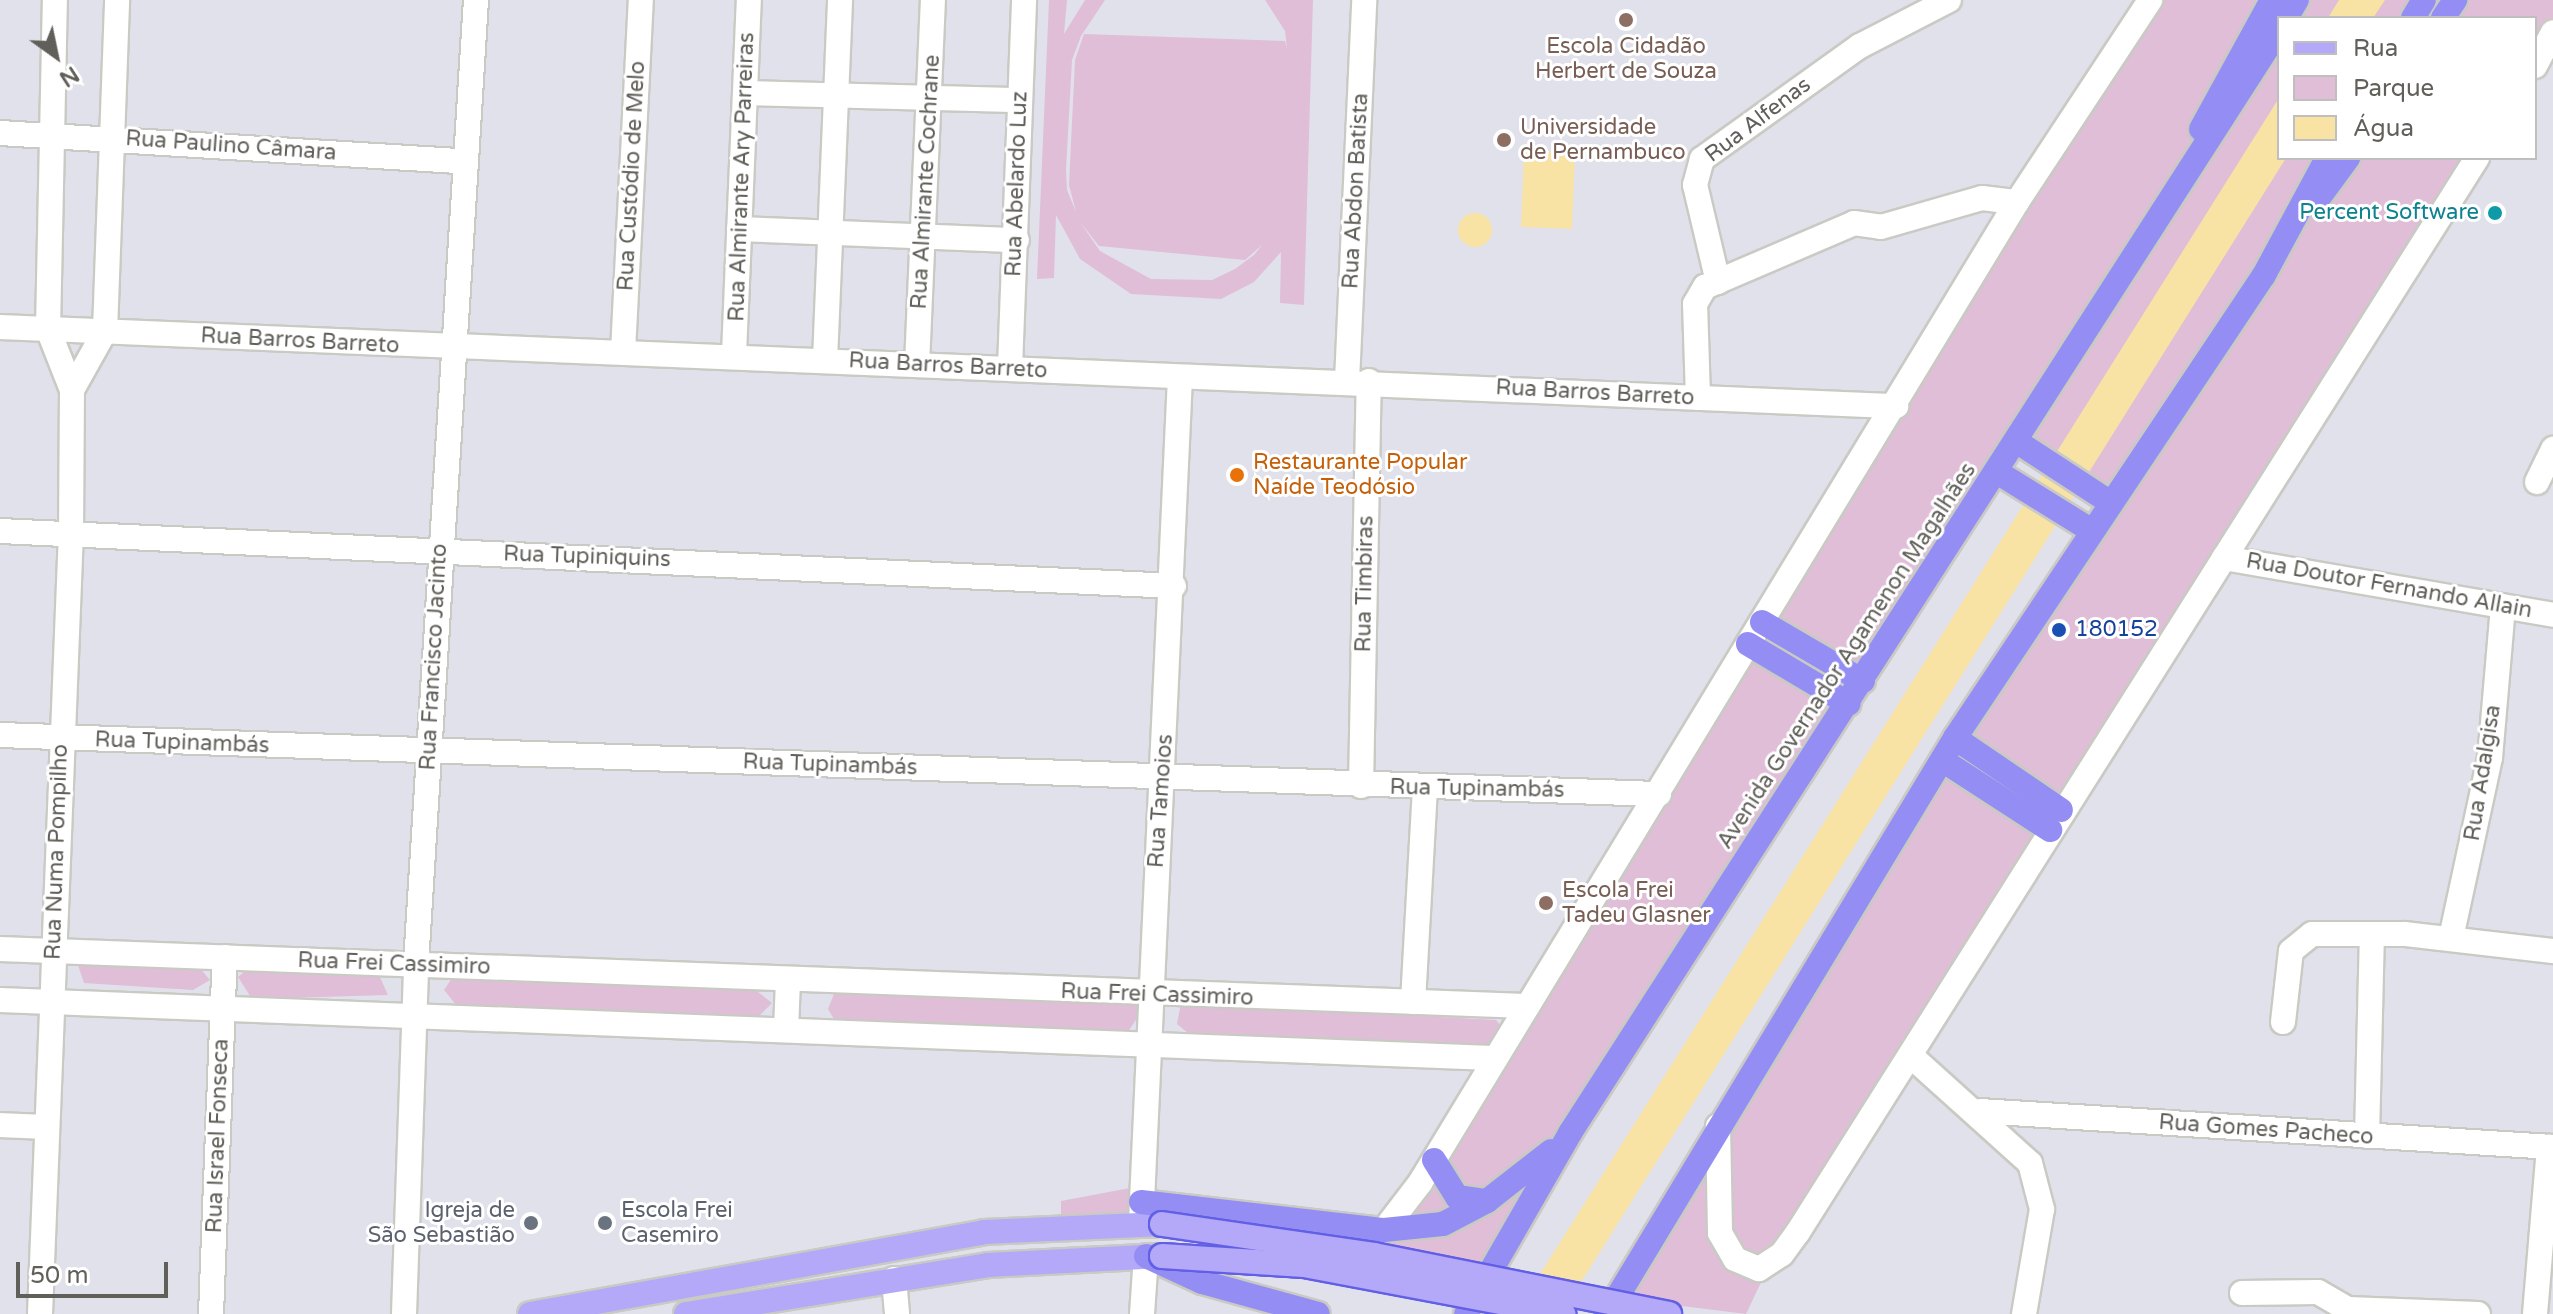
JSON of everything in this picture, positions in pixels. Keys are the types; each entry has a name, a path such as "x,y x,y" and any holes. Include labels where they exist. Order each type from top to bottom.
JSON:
{"highway":[{"path":"2158,213 2272,0"},
{"name":"Avenida Governador Agamenon Magalhães","path":"1466,1314 1570,1133 1863,681 2007,478 2158,213 2247,84 2277,33"},
{"path":"2264,275 2326,160"},
{"path":"1607,1314 1718,1124 2085,527 2347,160"},
{"path":"2025,447 2105,499"},
{"path":"2007,478 2085,527"},
{"path":"1762,622 1863,681"},
{"path":"1748,644 1849,704"},
{"path":"1955,738 2055,820"},
{"path":"1942,760 2055,820"},
{"path":"1148,1216 1384,1230 1443,1224 1487,1201 1570,1133"},
{"path":"1434,1160 1457,1197 1487,1201"},
{"path":"1154,1256 1202,1282 1318,1314"}],"main road":[{"path":"530,1314 612,1306 984,1232 1148,1216 1374,1255 1669,1314"},
{"path":"686,1314 1028,1260 1154,1256 1304,1265 1563,1314"}],"street":[{"name":"Rua Numa Pompilho","path":"40,1314 71,532 72,390 48,329 55,0"},
{"name":"Rua Numa Pompilho","path":"72,390 105,331 109,138 117,0"},
{"name":"Rua Francisco Jacinto","path":"404,1314 416,964 439,551 454,350 461,161 476,0"},
{"name":"Rua Custódio de Melo","path":"623,352 641,0"},
{"name":"Rua Almirante Ary Parreiras","path":"734,354 749,0"},
{"path":"825,360 840,0"},
{"name":"Rua Almirante Cochrane","path":"917,365 933,0"},
{"name":"Rua Abelardo Luz","path":"1010,367 1024,0"},
{"name":"Rua Abdon Batista","path":"1358,381 1364,0"},
{"name":"Rua Alfenas","path":"1718,282 1695,185 1702,159 1860,46 1949,0"},
{"path":"1384,1230 1434,1160 1492,1058 1659,794 2017,202 2150,0"},
{"path":"2537,63 2553,32"},
{"path":"747,93 1020,100"},
{"name":"Rua Paulino Câmara","path":"0,133 461,161"},
{"path":"1718,1124 1720,1233 1735,1259 1759,1269 1782,1254 1911,1056 2055,820 2476,160"},
{"path":"1698,398 1695,304 1718,282 1854,223 1881,227 1982,198 2017,202"},
{"path":"739,229 1017,240"},
{"name":"Rua Barros Barreto","path":"0,327 454,350 734,354 1180,378 1358,381 1896,406"},
{"name":"Rua Tamoios","path":"1148,1216 1146,1048 1174,586 1180,378"},
{"name":"Rua Timbiras","path":"1358,381 1361,786"},
{"path":"2537,482 2553,449"},
{"name":"Rua Tupiniquins","path":"0,531 1174,586"},
{"name":"Rua Doutor Fernando Allain","path":"2224,558 2553,615"},
{"name":"Rua Adalgisa","path":"2451,938 2490,758 2503,607"},
{"name":"Rua Tupinambás","path":"0,735 1425,789 1659,794"},
{"path":"1413,1002 1425,789"},
{"path":"2283,1022 2295,944 2312,934 2451,938 2553,951"},
{"path":"2367,1136 2372,934"},
{"name":"Rua Frei Cassimiro","path":"0,949 1149,997 1525,1006"},
{"name":"Rua Israel Fonseca","path":"211,1314 225,957"},
{"path":"786,1030 788,981"},
{"path":"0,1000 414,1013 1146,1048 1492,1058"},
{"path":"1911,1056 1980,1111 2020,1149 2038,1182 2042,1209 2024,1314"},
{"name":"Rua Gomes Pacheco","path":"1980,1111 2551,1147"},
{"path":"0,1125 47,1127"},
{"path":"2535,1314 2551,1147"},
{"path":"1142,1314 1154,1256"},
{"path":"894,1279 897,1314"},
{"path":"2242,1293 2318,1292 2348,1309 2478,1314"}],"green space":[{"path":"1049,0 1067,0 1064,34 1085,0 1105,0 1081,36 1072,60 1066,170 1067,190 1076,212 1069,185 1075,60 1084,34 1285,41 1287,49 1285,31 1265,0 1313,0 1304,305 1280,303 1281,252 1254,282 1221,299 1131,294 1080,259 1056,215 1054,278 1037,279","holes":["1080,222 1099,246 1245,260 1262,245 1235,269 1212,280 1151,279 1100,251"]},
{"path":"2150,0 2424,0 2414,16 2277,16 2277,160 2467,160 1782,1238 1746,1314 1617,1298 2111,503 2016,441 1863,681 1762,622"},
{"path":"2455,0 2553,0 2553,19 2537,47 2537,16 2444,16"},
{"path":"1748,644 1849,704 1489,1277 1374,1255 1061,1224 1061,1201 1146,1185 1154,1198 1386,1216"},
{"path":"88,962 198,966 210,980 193,990 84,983 78,965"},
{"path":"250,967 378,973 388,995 252,999 238,977"},
{"path":"454,975 753,988 772,1003 756,1019 457,1006 444,990"},
{"path":"836,989 1133,1001 1142,1011 1123,1039 835,1021 828,1009"},
{"path":"1181,1003 1496,1020 1501,1026 1491,1044 1475,1046 1194,1038 1177,1024"}],"water":[{"path":"2339,0 2385,0 2374,16 2329,16"},
{"path":"2277,101 2277,160 2285,160 1561,1314 1515,1314"},
{"path":"1524,151 1575,153 1572,229 1521,227"},
{"path":"1475,213 1487,218 1492,230 1487,242 1475,247 1463,242 1458,230 1463,218"}],"place":[{"name":"Escola Cidadão Herbert de Souza","path":"1626,20"},
{"name":"Universidade de Pernambuco","path":"1504,140"},
{"name":"Percent Software","path":"2495,213"},
{"name":"Restaurante Popular Naíde Teodósio","path":"1237,475"},
{"name":"180152","path":"2059,630"},
{"name":"Escola Frei Tadeu Glasner","path":"1546,903"},
{"name":"Igreja de São Sebastião","path":"531,1223"},
{"name":"Escola Frei Casemiro","path":"605,1223"}]}
